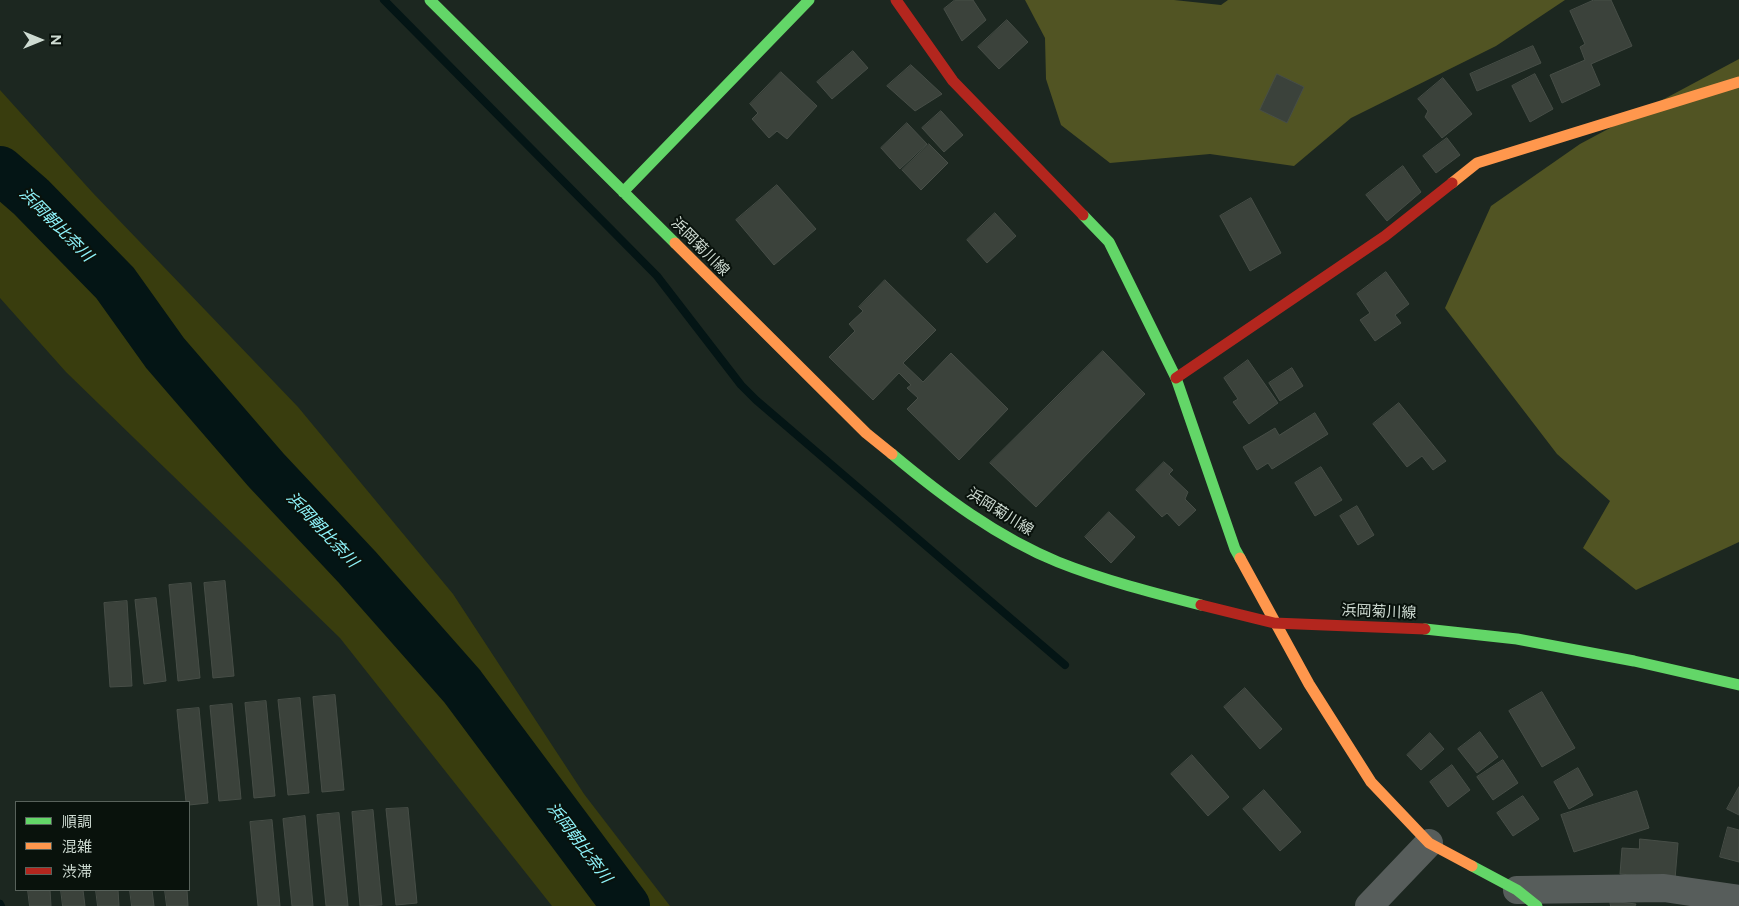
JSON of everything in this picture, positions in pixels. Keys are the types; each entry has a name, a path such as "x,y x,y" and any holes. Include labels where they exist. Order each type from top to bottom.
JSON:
{"street":[{"name":"浜岡菊川線","path":"430,0 866,433 932,487 1005,536 1058,562 1148,592 1274,623 1428,629 1517,639 1634,661 1739,685"},
{"path":"623,192 809,0"},
{"path":"896,0 953,81 1110,242 1176,378 1235,549 1309,684 1371,782 1429,843 1527,898 1664,888 1739,899"},
{"path":"1176,378 1385,236 1477,164 1739,82"},
{"path":"1369,906 1429,843"}],"green space":[{"path":"1025,0 1174,0 1221,5 1228,0 1565,0 1496,46 1351,118 1294,166 1210,154 1110,163 1061,125 1046,79 1045,38"},
{"path":"1739,59 1739,542 1636,590 1583,548 1610,501 1557,454 1445,308 1491,206 1580,144"},
{"path":"0,90 92,192 298,407 453,594 584,794 670,906 552,906 340,638 66,372 0,298"}],"building":[{"path":"955,0 973,0 986,20 962,41 944,9"},
{"path":"1594,0 1611,0 1632,46 1591,64 1600,85 1562,103 1550,75 1585,60 1580,47 1585,44 1570,11"},
{"path":"1007,20 1028,42 999,69 978,47"},
{"path":"1533,46 1541,63 1477,91 1470,74"},
{"path":"853,51 868,68 832,99 817,82"},
{"path":"911,65 942,94 915,111 887,86"},
{"path":"781,72 817,106 787,139 777,131 769,138 752,119 758,113 750,104"},
{"path":"1277,74 1304,87 1287,123 1260,110"},
{"path":"1535,74 1553,109 1530,122 1512,86"},
{"path":"1443,78 1472,114 1442,138 1425,117 1428,111 1418,99"},
{"path":"941,111 963,135 944,152 922,128"},
{"path":"907,123 927,144 900,169 881,148"},
{"path":"1447,138 1460,155 1436,173 1423,156"},
{"path":"929,144 948,163 921,190 902,170"},
{"path":"1403,166 1421,192 1387,221 1366,195"},
{"path":"777,185 816,229 774,265 736,220"},
{"path":"1251,198 1281,253 1250,271 1220,216"},
{"path":"995,213 1016,236 987,263 967,240"},
{"path":"1386,272 1409,304 1395,315 1401,323 1375,341 1360,320 1370,313 1357,294"},
{"path":"885,280 936,330 903,363 923,382 951,353 1008,409 959,460 907,409 918,398 907,388 911,385 899,373 873,400 829,357 855,331 849,324 863,311 859,307"},
{"path":"1103,351 1145,394 1036,507 990,463"},
{"path":"1248,360 1278,403 1249,424 1233,402 1238,399 1224,378"},
{"path":"1292,368 1303,386 1280,401 1269,383"},
{"path":"1399,403 1446,461 1433,470 1422,456 1407,467 1373,424"},
{"path":"1315,413 1328,434 1272,469 1268,463 1257,470 1243,447 1275,428 1279,435"},
{"path":"1164,462 1173,470 1169,474 1188,492 1185,499 1196,510 1179,526 1167,513 1162,517 1136,490"},
{"path":"1321,467 1342,500 1315,516 1295,483"},
{"path":"1357,506 1374,535 1358,545 1340,516"},
{"path":"1109,512 1135,537 1111,563 1085,537"},
{"path":"225,581 234,676 213,678 204,583"},
{"path":"191,583 200,678 178,681 169,585"},
{"path":"156,598 166,681 144,684 135,600"},
{"path":"127,601 132,686 110,687 104,603"},
{"path":"1245,688 1282,729 1260,749 1224,707"},
{"path":"1542,692 1575,748 1542,767 1509,711"},
{"path":"335,695 344,790 322,792 313,697"},
{"path":"300,698 309,793 288,795 278,700"},
{"path":"266,701 275,796 254,798 245,703"},
{"path":"232,704 241,799 219,801 210,706"},
{"path":"199,708 208,803 190,805 190,801 186,801 177,710"},
{"path":"1480,732 1498,757 1477,773 1458,749"},
{"path":"1430,733 1444,749 1421,770 1407,755"},
{"path":"1192,755 1229,797 1208,816 1171,774"},
{"path":"1503,760 1518,783 1493,800 1477,777"},
{"path":"1452,765 1470,790 1448,807 1430,782"},
{"path":"1578,768 1593,795 1569,809 1554,782"},
{"path":"1739,787 1739,815 1727,809"},
{"path":"1264,790 1301,832 1280,851 1243,809"},
{"path":"1637,791 1649,828 1574,852 1561,815"},
{"path":"1523,796 1539,819 1513,836 1497,813"},
{"path":"408,808 417,903 396,905 386,809"},
{"path":"373,810 382,905 360,906 352,812"},
{"path":"339,813 348,906 326,906 317,815"},
{"path":"305,816 313,906 292,906 283,819"},
{"path":"272,820 280,906 258,906 250,822"},
{"path":"1728,827 1739,830 1739,862 1720,857"},
{"path":"1640,839 1678,843 1675,879 1620,874 1622,848 1639,849"},
{"path":"28,891 50,891 51,906 30,906"},
{"path":"61,891 83,891 85,906 63,906"},
{"path":"96,891 118,891 119,906 98,906"},
{"path":"130,891 152,891 154,906 132,906"},
{"path":"165,891 187,891 188,906 167,906"},
{"path":"1610,901 1636,904 1635,906 1611,906"}],"waterway":[{"path":"384,0 657,276 741,385 756,400 1065,665"},
{"name":"浜岡朝比奈川","path":"0,170 31,197 115,283 165,353 266,470 357,567 462,686 626,906"}],"traffic: fast":[{"path":"430,0 675,243"},
{"path":"623,192 809,0"},
{"path":"1083,215 1109,242 1176,378 1235,549 1240,558"},
{"path":"892,454 950,500 992,528 1035,552 1093,575 1201,605"},
{"path":"1425,629 1517,639 1634,661 1739,685"},
{"path":"1472,866 1517,890 1537,906"}],"traffic: slow":[{"path":"1452,183 1477,163 1739,82"},
{"path":"675,243 866,433 892,454"},
{"path":"1240,558 1309,684 1371,782 1429,843 1472,866"}],"traffic: jam":[{"path":"896,0 953,81 1083,215"},
{"path":"1176,378 1385,236 1452,183"},
{"path":"1201,605 1274,623 1425,629"}]}
